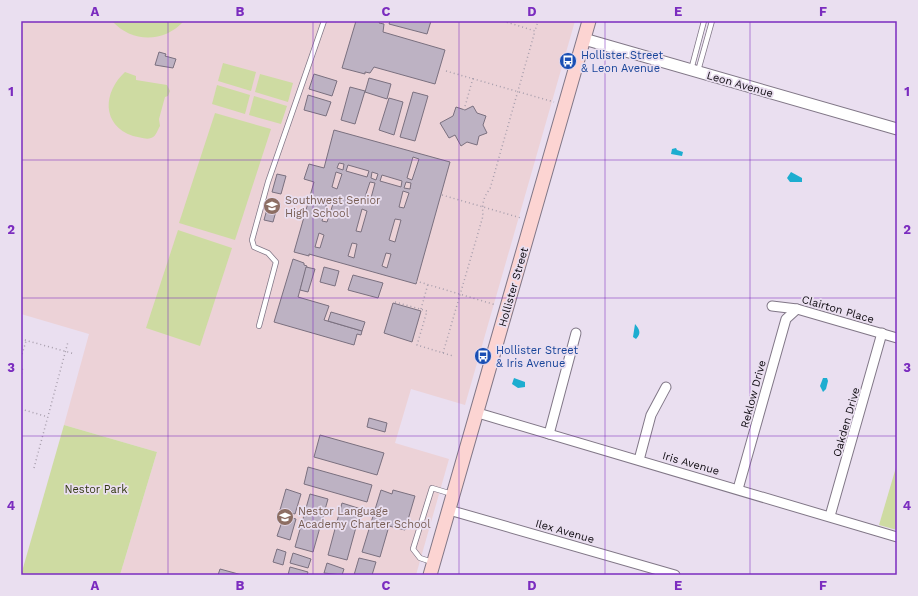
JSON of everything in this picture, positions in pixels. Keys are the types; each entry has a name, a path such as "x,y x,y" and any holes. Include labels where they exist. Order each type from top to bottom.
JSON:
{"main road":[{"name":"Hollister Street","path":"430,575 448,510 478,413 589,21"}],"street":[{"name":"Leon Avenue","path":"584,38 897,129"},
{"name":"Clairton Place","path":"772,306 797,309 897,338"},
{"name":"Reklow Drive","path":"738,489 786,319 797,309"},
{"path":"549,434 576,332"},
{"name":"Oakden Drive","path":"830,516 882,333"},
{"path":"639,460 651,415 666,387"},
{"name":"Iris Avenue","path":"478,413 897,537"},
{"name":"Ilex Avenue","path":"448,510 674,575"}],"lane":[{"path":"258,326 276,262 268,253 254,247 252,240 268,182 324,21"},
{"path":"694,71 704,21"},
{"path":"694,71 712,21"},
{"path":"434,562 420,558 413,549 432,488 454,494"}],"path":[{"path":"503,21 535,31"},
{"path":"443,353 483,216 482,207 486,194 490,189 538,21"},
{"path":"446,71 554,102"},
{"path":"464,110 473,78"},
{"path":"442,195 521,218"},
{"path":"416,281 496,305"},
{"path":"421,309 428,284"},
{"path":"396,302 427,311 416,345 453,356"},
{"path":"21,339 75,354"},
{"path":"21,358 26,340"},
{"path":"34,468 68,342"},
{"path":"21,366 24,367 21,375"},
{"path":"21,409 48,417"}],"shaded area":[{"name":"Southwest Senior High School","path":"21,21 575,21 465,405 411,389 395,443 449,459 416,575 120,575 157,452 64,425 89,334 21,314"}],"green space":[{"path":"112,21 184,21 167,33 148,38 129,33"},
{"path":"223,63 256,72 251,91 218,81"},
{"path":"125,72 136,76 136,80 167,85 170,91 168,96 165,97 159,119 160,126 156,135 149,139 133,136 123,131 115,124 111,116 109,98 112,89"},
{"path":"260,74 293,83 288,102 255,92"},
{"path":"217,85 250,95 245,114 212,104"},
{"path":"254,96 287,106 281,124 249,115"},
{"path":"215,113 271,129 235,240 179,223"},
{"path":"178,230 232,248 200,346 146,328"},
{"name":"Nestor Park","path":"64,425 157,452 120,575 21,575"},
{"path":"897,464 897,530 879,525"}],"water":[{"path":"676,148 677,150 683,152 682,156 671,154 672,149"},
{"path":"791,172 802,178 802,182 790,182 787,178"},
{"path":"635,324 639,329 638,337 636,339 633,337"},
{"path":"514,378 525,382 525,387 518,388 512,384"},
{"path":"823,378 827,378 828,381 826,389 823,392 820,386"}],"building":[{"path":"356,21 380,21 379,23 384,24 383,32 445,50 435,84 374,67 370,73 365,72 365,74 342,68"},
{"path":"390,21 431,21 427,34 389,24"},
{"path":"159,52 166,54 165,56 176,59 173,68 155,65"},
{"path":"314,74 337,81 332,96 309,89"},
{"path":"369,78 391,84 387,99 365,92"},
{"path":"350,87 365,91 355,124 341,120"},
{"path":"413,92 428,96 415,141 400,137"},
{"path":"308,95 331,102 326,116 304,110"},
{"path":"389,98 403,102 394,135 379,130"},
{"path":"473,106 477,113 486,116 483,125 487,133 479,136 477,145 467,142 461,146 455,135 449,138 440,123 453,116 456,107 465,110"},
{"path":"334,130 450,162 416,284 309,254 309,256 294,252 314,182 304,179 309,164 324,168","holes":["413,157 419,159 412,180 407,178","339,163 344,164 343,170 337,168","348,165 369,171 367,177 346,171","336,172 342,174 337,189 332,187","372,172 378,174 376,180 371,178","382,175 402,181 401,187 380,181","370,182 375,183 371,198 365,197","406,182 411,183 410,189 404,188","403,191 409,193 404,208 399,207","328,199 334,201 327,222 322,221","362,209 367,211 361,232 356,231","395,219 401,220 395,242 389,240","319,233 324,235 320,248 315,247","352,243 357,244 354,258 348,256","386,253 391,254 387,268 382,266"]},
{"path":"277,174 286,176 281,194 272,192"},
{"path":"269,202 278,204 273,222 264,220"},
{"path":"293,259 304,263 304,265 307,266 298,297 329,306 324,320 362,331 361,335 357,334 354,345 274,322"},
{"path":"306,267 315,269 308,292 300,290"},
{"path":"324,267 339,271 335,286 320,282"},
{"path":"353,275 383,283 378,298 348,290"},
{"path":"393,303 421,311 412,342 384,333"},
{"path":"331,312 365,322 362,331 328,321"},
{"path":"369,418 387,423 385,432 367,427"},
{"path":"320,435 384,453 377,475 314,457"},
{"path":"308,467 372,485 367,502 304,484"},
{"path":"286,489 301,494 295,514 280,510"},
{"path":"381,490 392,494 393,490 415,496 405,530 389,526 380,557 362,552"},
{"path":"310,494 328,499 313,552 295,547"},
{"path":"342,503 361,509 347,560 328,555"},
{"path":"284,516 296,519 290,540 277,536"},
{"path":"277,549 286,552 283,565 273,562"},
{"path":"293,553 311,559 308,568 290,563"},
{"path":"359,558 376,562 372,575 354,575"},
{"path":"327,563 344,569 342,575 324,573"},
{"path":"290,567 308,572 307,575 288,575"},
{"path":"220,569 242,575 218,575"}],"place":[{"name":"Hollister Street & Leon Avenue","path":"568,61"},
{"name":"Southwest Senior High School","path":"272,206"},
{"name":"Hollister Street & Iris Avenue","path":"483,356"},
{"name":"Nestor Language Academy Charter School","path":"285,517"}]}
